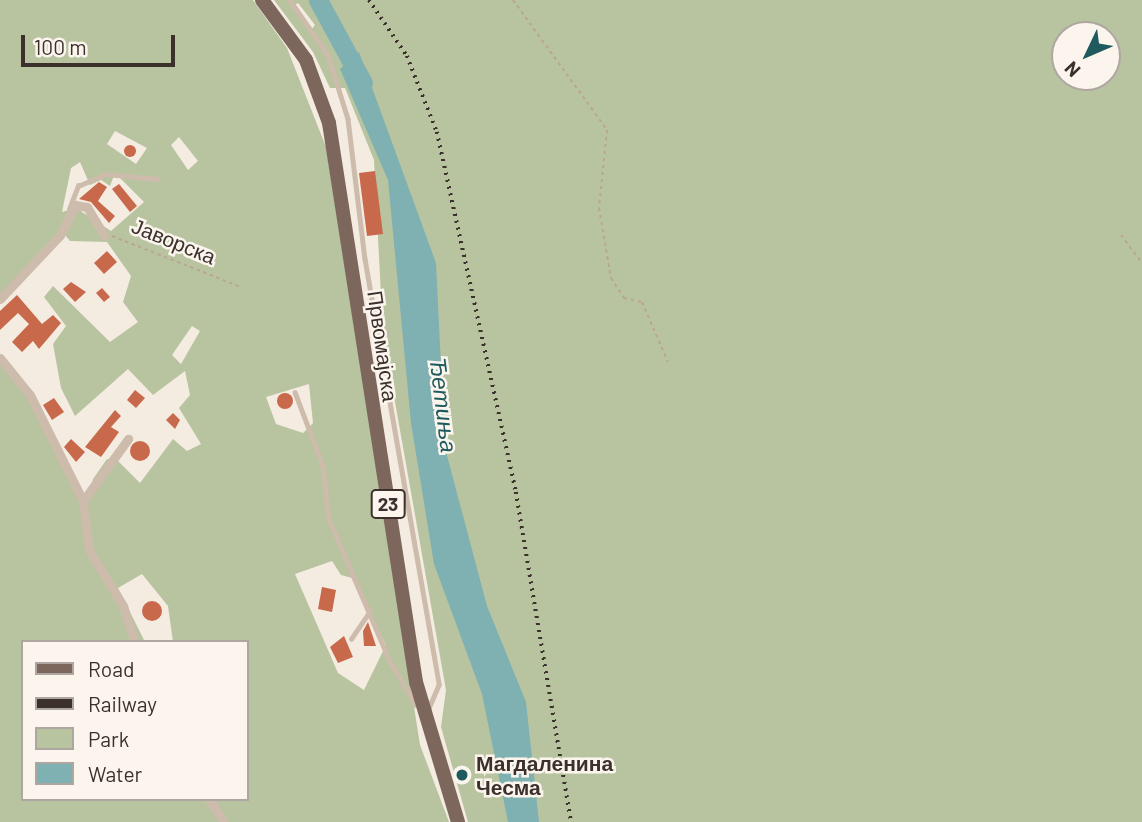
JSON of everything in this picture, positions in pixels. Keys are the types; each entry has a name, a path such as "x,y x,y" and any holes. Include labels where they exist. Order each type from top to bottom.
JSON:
{"main road":[{"name":"Првомајска","path":"262,0 306,60 331,131 423,714 458,822"}],"street":[{"name":"Јаворска","path":"69,210 87,207 104,235"},
{"path":"0,299 60,235 69,210"},
{"path":"0,358 30,395 83,501 89,550 124,606 134,640"},
{"path":"83,501 128,439"},
{"path":"210,801 224,822"}],"lane":[{"path":"289,0 328,55 348,119 365,259 439,685 435,702 423,714"},
{"path":"69,210 78,186 106,174 158,180"},
{"name":"Првомајска","path":"295,392 323,466 329,519 390,661 423,714"},
{"path":"351,639 370,610"}],"path":[{"path":"513,0 607,130 599,208 611,278 624,298 642,302 668,362"},
{"name":"Јаворска","path":"104,235 240,287"},
{"path":"1121,235 1142,264"}],"green space":[{"path":"0,0 253,0 287,48 326,147 420,745 449,822 0,822 0,362 18,381 87,507 93,479 107,459 117,460 140,483 173,439 187,451 201,444 179,408 190,395 185,371 153,395 128,369 75,416 61,388 53,344 66,326 44,297 53,286 110,342 138,322 123,302 131,276 107,242 70,241 64,234 0,295","holes":["115,131 147,148 136,164 107,144","179,137 198,161 188,170 171,145","80,162 90,185 101,180 110,186 115,173 144,202 111,231 76,208 62,212 71,168","192,326 200,331 181,364 172,355","309,384 313,423 303,433 276,424 266,397","332,561 341,575 352,578 386,645 364,690 338,673 295,574"]},
{"path":"274,0 1142,0 1142,822 468,822 441,727 446,690 383,334 374,160 345,88 330,88 313,52","holes":["298,3 315,25 310,31 293,6"]}],"water":[{"path":"359,52 436,263 445,448 487,606 526,702 539,822 508,822 482,694 434,564 411,423 388,180 340,69"}],"building":[{"path":"125,146 135,146 135,156 125,156"},
{"path":"375,171 383,234 367,236 359,173"},
{"path":"99,182 107,187 98,201 115,216 109,223 91,202 79,199"},
{"path":"119,184 137,206 130,212 112,189"},
{"path":"107,251 117,262 104,274 94,263"},
{"path":"71,282 86,292 75,302 63,289"},
{"path":"102,288 110,297 104,302 96,293"},
{"path":"17,295 42,324 53,315 61,323 39,349 33,341 22,352 12,342 29,324 18,313 0,330 0,311"},
{"path":"135,390 145,398 136,408 127,400"},
{"path":"282,393 288,393 293,401 291,407 282,409 277,404 277,398"},
{"path":"54,398 64,412 52,420 43,405"},
{"path":"115,410 121,416 111,427 119,432 101,457 85,447"},
{"path":"173,413 180,420 175,429 166,420"},
{"path":"71,439 85,452 76,462 64,447"},
{"path":"140,441 147,444 150,451 147,458 140,461 133,458 130,451 133,444"},
{"path":"322,587 336,590 332,612 318,609"},
{"path":"152,601 159,604 162,611 159,618 152,621 145,618 142,611 145,604"},
{"path":"368,622 376,646 364,646 363,631"},
{"path":"344,636 353,657 338,663 330,647"}],"waterway":[{"name":"Ђетиња","path":"318,0 363,83"}],"railway":[{"path":"369,0 407,56 437,132 516,492 571,822"}],"place":[{"name":"Магдаленина Чесма","path":"462,775"}]}
